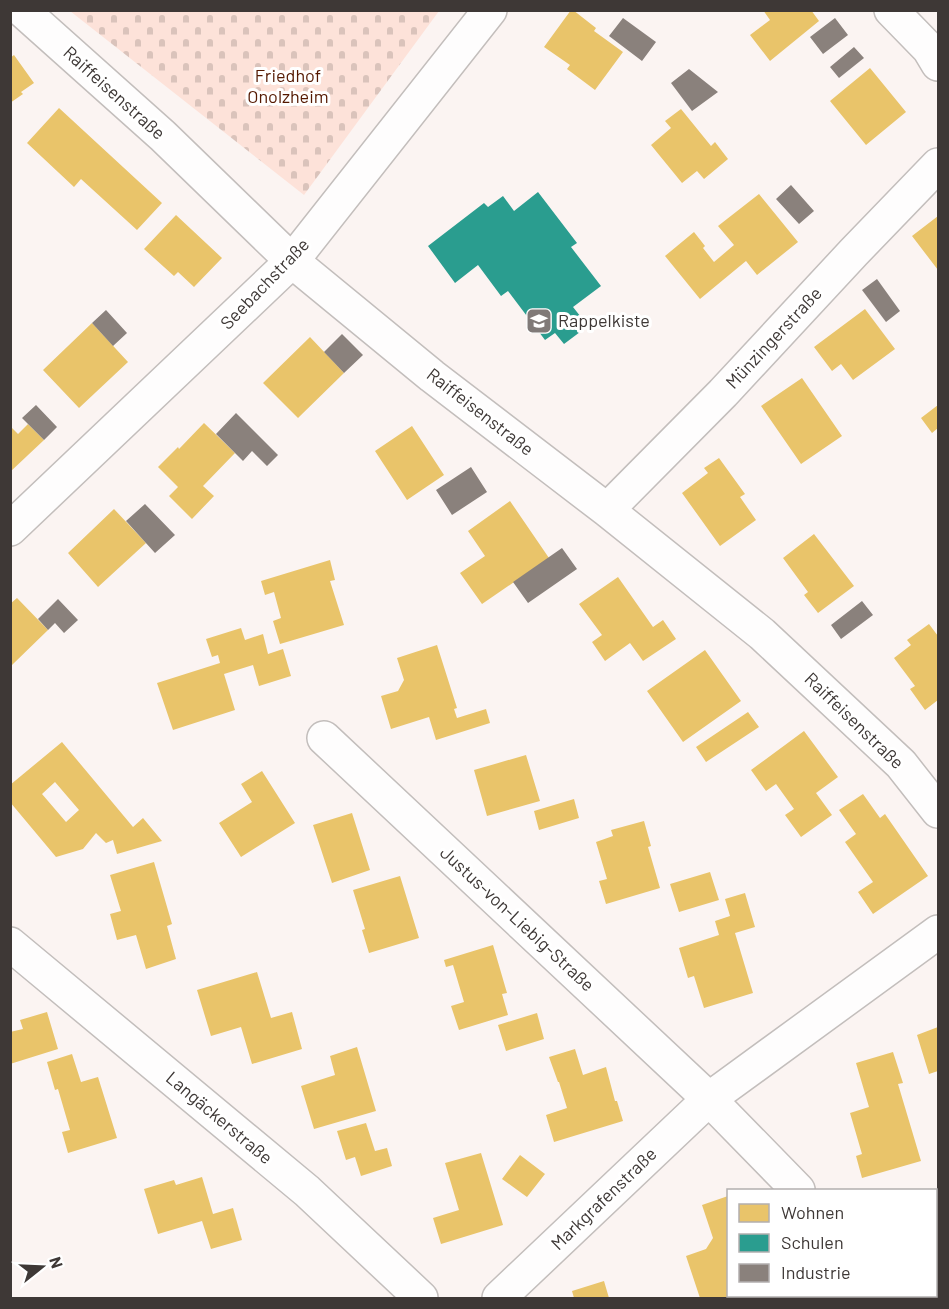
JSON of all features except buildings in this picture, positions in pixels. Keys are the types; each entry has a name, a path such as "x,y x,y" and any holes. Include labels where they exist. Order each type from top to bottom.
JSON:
{"street":[{"name":"Raiffeisenstraße","path":"22,10 164,136 292,261 432,376 607,510 762,634 901,764 939,811"},
{"name":"Seebachstraße","path":"10,529 292,261 490,10"},
{"path":"891,10 929,49 939,64"},
{"name":"Münzingerstraße","path":"607,510 723,393 854,252 939,165"},
{"name":"Justus-von-Liebig-Straße","path":"324,738 709,1099"},
{"name":"Markgrafenstraße","path":"499,1299 709,1099 939,932"},
{"name":"Langäckerstraße","path":"10,944 307,1191 421,1299"},
{"path":"709,1099 796,1189"}],"green space":[{"name":"Friedhof Onolzheim","path":"70,11 439,11 304,195"}],"place":[{"name":"Rappelkiste","path":"539,321"}]}
